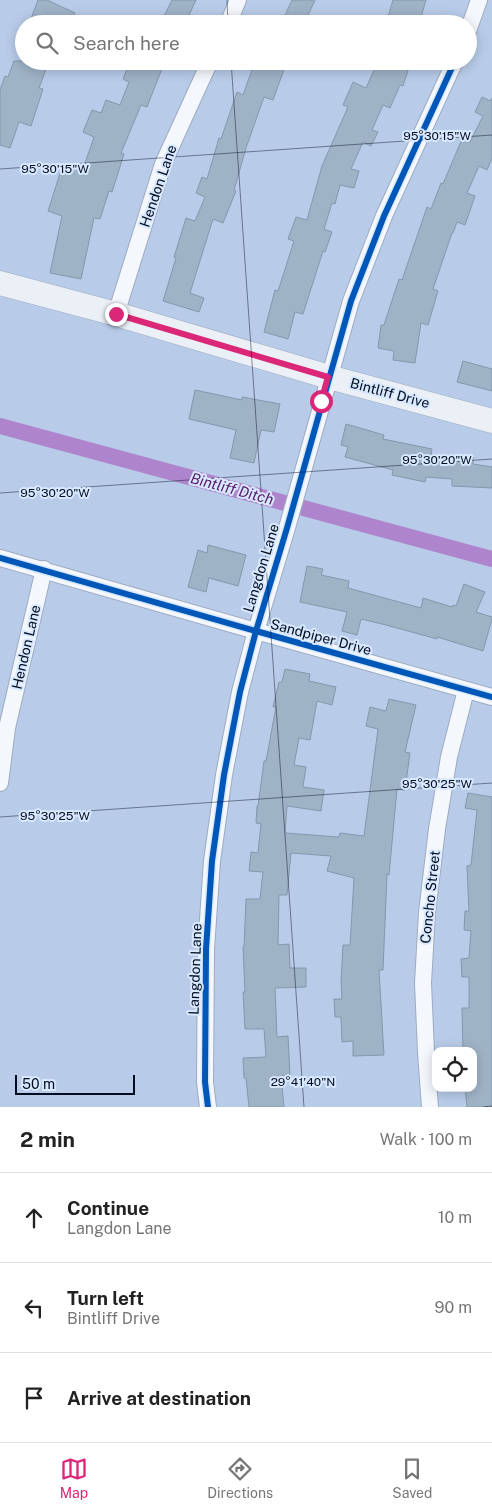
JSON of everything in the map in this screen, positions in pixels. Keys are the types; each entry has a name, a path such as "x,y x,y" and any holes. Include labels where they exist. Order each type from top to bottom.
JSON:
{"street":[{"path":"232,15 238,0"},
{"path":"474,15 479,0"},
{"name":"Hendon Lane","path":"116,314 163,164 206,70"},
{"name":"Langdon Lane","path":"208,1107 205,1082 206,949 212,861 224,775 240,692 351,301 384,216 451,70"},
{"name":"Bintliff Drive","path":"0,283 116,314 328,377 492,421"},
{"name":"Sandpiper Drive","path":"0,558 492,697"},
{"name":"Hendon Lane","path":"0,783 6,728 44,570"},
{"name":"Concho Street","path":"430,1107 423,983 427,913 437,829 449,757 466,690"}],"building":[{"path":"38,0 47,0 75,13 74,15 32,15"},
{"path":"172,0 196,0 189,15 164,15"},
{"path":"292,0 315,0 308,15 285,15"},
{"path":"393,0 426,0 422,15 389,15"},
{"path":"14,61 15,70 46,70 39,88 43,89 31,126 19,122 10,148 0,145 0,90 5,76 8,77"},
{"path":"126,70 161,70 147,107 141,105 121,153 124,154 112,192 109,191 100,219 94,218 81,279 50,273 62,216 48,211 63,164 83,169 94,137 83,132 92,110 101,113 106,100 120,105 129,82 123,79"},
{"path":"252,70 284,70 273,100 264,97 246,148 234,190 236,191 223,223 213,219 190,293 204,298 199,312 163,301 186,218 195,221 205,197 196,193 202,177 207,179 219,138 221,139 237,92 243,95"},
{"path":"374,70 408,70 403,86 400,85 390,108 383,105 372,130 378,132 371,146 363,142 351,169 359,171 354,188 340,185 335,204 332,203 324,229 332,232 325,252 323,251 303,314 295,312 288,339 264,332 275,290 278,291 294,241 288,239 296,217 307,220 322,166 348,107 343,105 353,82 366,88"},
{"path":"482,97 490,101 492,98 492,158 487,170 479,166 467,193 475,196 465,225 457,222 452,233 433,289 438,291 428,325 421,323 415,363 393,360 394,351 378,348 381,325 384,325 399,279 402,280 427,207 431,209 462,139 470,142 483,116 475,112"},
{"path":"463,361 492,369 492,391 457,382"},
{"path":"195,390 242,400 242,397 280,404 274,432 261,430 254,463 230,458 236,430 189,419"},
{"path":"346,424 384,435 383,439 432,449 431,455 473,457 473,464 492,467 492,488 452,486 452,479 426,477 425,482 392,475 393,470 345,457 348,447 341,445"},
{"path":"208,545 246,555 238,586 209,578 206,592 188,587 198,550 207,553"},
{"path":"307,566 323,569 321,575 349,581 348,588 421,608 423,598 452,607 453,605 456,606 464,584 485,592 476,612 492,617 483,651 437,637 437,639 361,619 357,635 342,631 347,612 300,602"},
{"path":"285,669 310,674 309,681 336,687 332,705 317,701 310,740 299,738 294,765 306,767 303,787 324,790 321,811 287,806 285,833 339,837 340,833 364,836 378,729 366,726 370,707 386,711 389,699 416,705 405,752 410,753 405,790 397,789 389,875 387,874 383,970 379,970 384,1055 353,1056 353,1041 342,1042 341,1017 335,1017 334,999 342,999 343,945 350,945 354,878 327,871 331,856 291,853 287,895 279,895 278,945 289,944 290,968 306,968 306,987 275,988 277,1037 288,1036 290,1075 281,1076 284,1107 249,1107 243,1058 266,1057 264,1029 245,1029 243,947 246,899 260,899 263,872 249,871 251,852 258,853 261,824 256,823 257,806 264,761 266,761 276,707 273,707 279,682 282,682"},
{"path":"468,793 492,797 492,1107 467,1107 465,1092 477,1092 477,1047 463,1047 462,1008 469,1008 469,977 462,977 461,959 469,958 471,931 464,930 465,911 469,911 467,866 471,865 477,810 465,808"}],"waterway":[{"name":"Bintliff Ditch","path":"0,426 492,559"}],"cycle path":[{"path":"208,1107 205,1082 206,949 212,861 224,775 240,692 351,301 384,216 451,70"},
{"path":"0,558 492,697"}],"route":[{"path":"116,314 328,377 321,401"}]}
